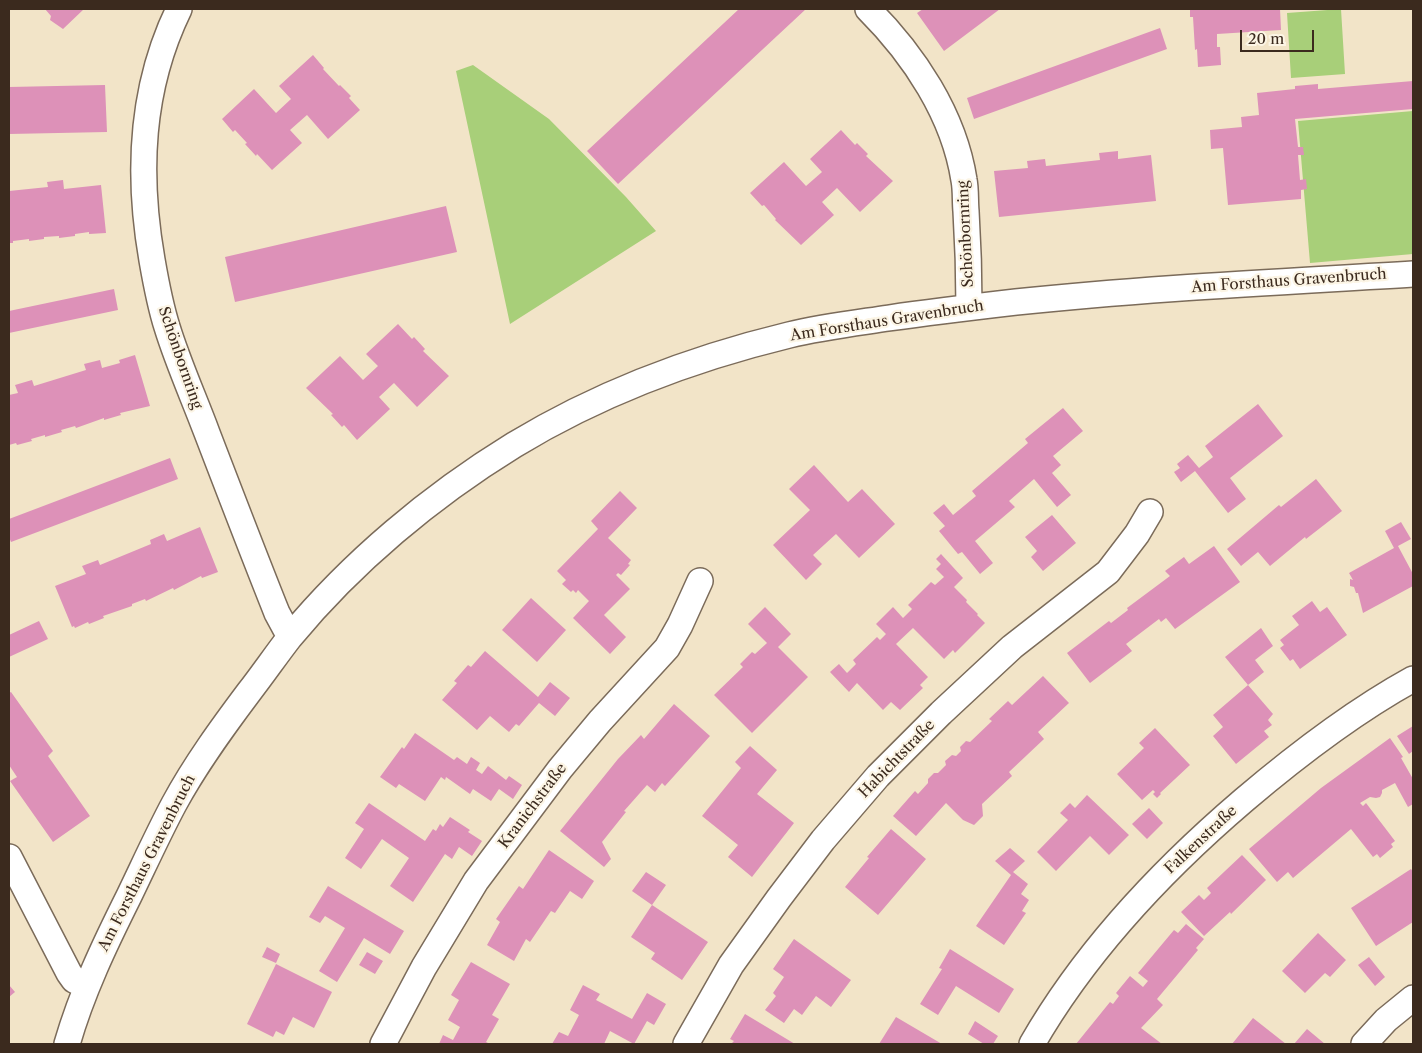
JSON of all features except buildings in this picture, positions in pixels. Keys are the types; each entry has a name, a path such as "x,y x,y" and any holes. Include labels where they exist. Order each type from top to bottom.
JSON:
{"street":[{"name":"Schönbornring","path":"179,9 153,80 147,110 142,184 145,223 163,314 171,338 277,613 290,637"},
{"name":"Schönbornring","path":"868,9 892,33 920,72 954,140 964,181 970,307"},
{"name":"Am Forsthaus Gravenbruch","path":"67,1044 86,986 108,937 174,804 201,759 290,637 333,590 398,529 458,482 515,444 627,388 701,360 791,334 970,307 1124,292 1413,274"},
{"name":"Habichtstraße","path":"686,1044 732,965 779,898 823,840 878,776 941,713 1012,647 1108,572 1137,534 1150,512"},
{"name":"Kranichstraße","path":"383,1044 424,967 476,881 560,769 600,721 667,648 700,581"},
{"name":"Falkenstraße","path":"1032,1044 1060,1000 1093,955 1128,913 1182,856 1225,816 1310,746 1413,679"},
{"path":"9,857 69,973 74,980 86,986"},
{"path":"1364,1044 1386,1020 1413,998"}],"green space":[{"path":"1341,9 1345,74 1291,78 1287,13"},
{"path":"473,65 549,119 626,197 656,231 510,324 456,71"},
{"path":"1413,111 1413,254 1310,263 1298,121"}]}
